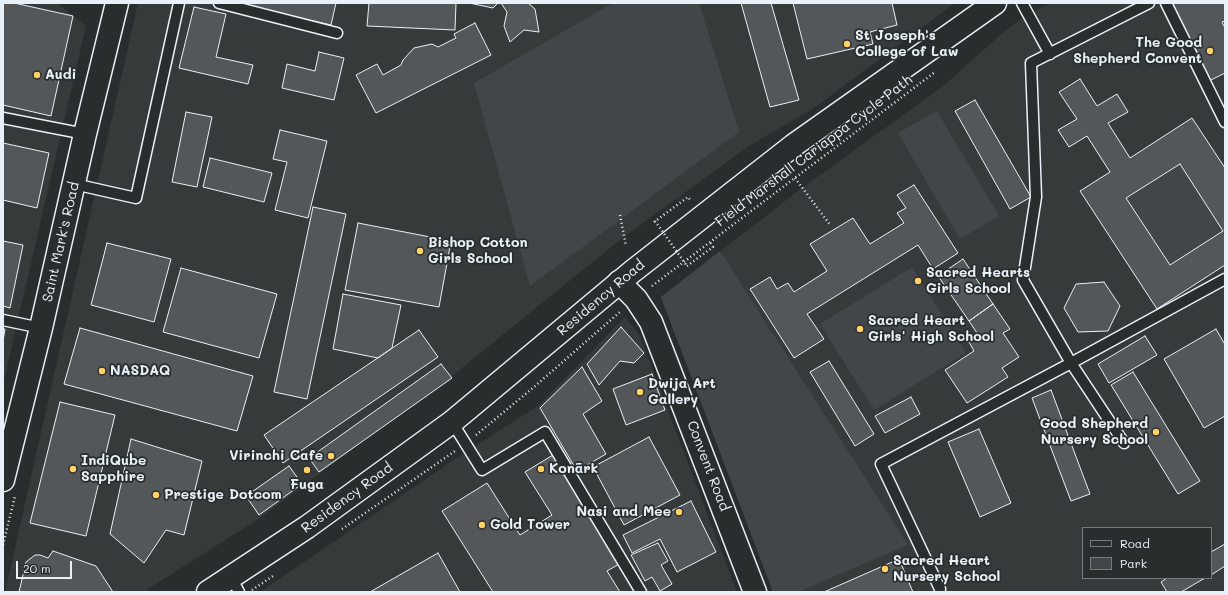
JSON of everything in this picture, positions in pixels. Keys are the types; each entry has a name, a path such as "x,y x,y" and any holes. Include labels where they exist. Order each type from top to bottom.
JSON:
{"main road":[{"name":"Saint Mark's Road","path":"3,480 41,328 85,134 118,3"},
{"name":"Residency Road","path":"208,592 235,585 307,527 452,422 619,282 796,145 995,3"},
{"name":"Convent Road","path":"619,282 636,299 651,322 755,592"}],"lane":[{"path":"74,184 136,198 179,3"},
{"path":"219,3 337,33"},
{"path":"1022,3 1050,54"},
{"path":"1124,443 1071,363 1023,280 1036,197 1031,63 1149,3"},
{"path":"1166,3 1225,122"},
{"path":"3,118 85,134"},
{"path":"940,588 881,464 1225,279"},
{"path":"3,320 41,328"},
{"path":"452,422 482,470 545,432 641,592"}],"path":[{"name":"Field Marshall Cariappa Cycle Path","path":"650,287 941,68"},
{"path":"795,178 831,226"},
{"path":"688,197 655,221 687,266 713,247 710,242"},
{"path":"620,215 626,246"}],"shaded area":[{"path":"3,3 57,3 86,26 3,384"},
{"name":"Bishop Cotton Girls School","path":"138,3 955,3 811,110 749,146 625,236 458,371 257,520 143,592 5,592"},
{"path":"1051,3 1225,3 1225,592 773,592 661,297 802,188 942,87 1007,29 1028,14"},
{"path":"625,317 639,334 737,592 260,592 470,449 538,406"}],"green space":[{"path":"613,3 699,3 739,132 530,286 474,83"},
{"path":"937,111 999,216 960,239 898,133"},
{"path":"1180,164 1223,231 1170,265 1126,198"},
{"path":"720,251 908,545 798,592 773,592 661,297"},
{"path":"912,267 966,353 874,410 820,324"}],"building":[{"path":"3,3 14,3 73,16 51,116 3,105"},
{"path":"336,3 331,25 241,4"},
{"path":"369,3 456,3 455,30 367,26"},
{"path":"469,3 498,3 493,8"},
{"path":"501,3 528,3 535,9 539,32 524,30 510,42 504,26 507,12"},
{"path":"741,3 771,3 799,100 770,107"},
{"path":"793,3 892,3 897,25 870,32 873,44 807,59"},
{"name":"The Good Shepherd Convent","path":"1171,3 1225,3 1225,21 1222,22 1225,28 1225,73 1209,81"},
{"path":"194,7 226,14 216,57 253,65 248,84 179,68"},
{"path":"475,23 491,55 376,113 356,75 377,64 383,75 401,65 403,60 414,48 432,44 438,47 456,38 454,34"},
{"path":"319,52 344,58 334,100 282,88 287,64 315,71"},
{"path":"1080,79 1097,106 1117,94 1128,112 1108,123 1130,158 1192,118 1225,168 1225,265 1157,309 1080,191 1110,172 1087,136 1069,147 1058,130 1077,119 1059,92","holes":["1180,164 1223,231 1170,265 1126,198"]},
{"path":"975,100 1031,197 1010,209 955,111"},
{"path":"186,112 212,117 197,187 172,182"},
{"path":"280,130 327,141 308,218 275,210 287,162 273,159"},
{"path":"3,143 49,153 37,208 3,200"},
{"path":"210,158 272,173 264,202 203,187"},
{"path":"914,185 958,253 933,269 918,245 807,314 824,339 794,358 750,289 770,277 777,289 788,283 794,292 827,271 810,244 853,218 870,244 904,223 897,213 906,208 897,195"},
{"path":"313,207 346,214 307,399 274,392"},
{"path":"358,223 451,241 439,307 345,290"},
{"path":"3,241 23,245 10,308 3,306"},
{"path":"107,243 171,259 154,322 91,305"},
{"path":"963,259 993,304 969,321 938,276"},
{"path":"181,268 277,294 259,358 163,332"},
{"path":"1104,282 1120,306 1108,331 1078,332 1064,308 1076,284"},
{"path":"343,294 401,305 392,348 378,358 333,349"},
{"path":"993,304 1010,329 1003,333 1019,357 1002,368 1008,377 967,403 945,370 974,351 969,342 979,336 969,321"},
{"path":"621,327 644,353 634,363 620,361 599,385 587,364"},
{"path":"80,328 253,376 237,431 64,384"},
{"path":"3,329 5,329 3,341"},
{"path":"1216,329 1224,343 1225,342 1225,416 1204,428 1164,359"},
{"path":"419,330 438,357 283,463 264,435"},
{"path":"1145,336 1157,355 1109,383 1098,364"},
{"path":"829,361 874,434 855,446 810,372"},
{"path":"441,364 452,378 319,472 309,458"},
{"path":"582,367 602,401 583,414 606,454 577,471 540,408"},
{"path":"1133,372 1200,481 1178,494 1111,385"},
{"path":"652,374 665,410 626,425 613,389"},
{"path":"1051,390 1090,494 1071,501 1032,398"},
{"path":"911,397 920,414 885,433 875,416"},
{"name":"IndiQube Sapphire","path":"60,402 115,415 86,536 30,523"},
{"path":"979,429 1011,503 980,517 948,442"},
{"path":"649,437 680,495 624,525 593,467"},
{"name":"Prestige Dotcom","path":"131,439 202,461 184,535 166,530 144,563 110,534"},
{"name":"Gold Tower","path":"553,455 621,563 607,571 620,592 493,592 442,511 487,483 520,535 552,515 525,472"},
{"path":"289,466 302,484 259,515 246,496"},
{"path":"691,501 716,552 677,572 660,539 632,553 623,535"},
{"path":"658,543 668,561 661,565 672,584 660,591 652,577 645,581 631,555"},
{"path":"1225,544 1225,566 1212,574 1212,551"},
{"path":"53,551 96,566 113,592 19,592 26,562 35,555 48,558"},
{"path":"438,553 460,592 370,592"},
{"path":"899,559 913,592 824,592"},
{"path":"1166,579 1203,579 1181,592 1167,592 1161,582"}],"place":[{"name":"St Joseph's College of Law","path":"847,44"},
{"name":"The Good Shepherd Convent","path":"1210,51"},
{"name":"Audi","path":"37,75"},
{"name":"Bishop Cotton Girls School","path":"420,251"},
{"name":"Sacred Hearts Girls School","path":"918,281"},
{"name":"Sacred Heart Girls' High School","path":"860,329"},
{"name":"NASDAQ","path":"102,371"},
{"name":"Dwija Art Gallery","path":"640,392"},
{"name":"Good Shepherd Nursery School","path":"1156,432"},
{"name":"Virinchi Cafe","path":"331,456"},
{"name":"IndiQube Sapphire","path":"73,469"},
{"name":"Konārk","path":"541,469"},
{"name":"Fuga","path":"307,470"},
{"name":"Prestige Dotcom","path":"156,495"},
{"name":"Nasi and Mee","path":"679,512"},
{"name":"Gold Tower","path":"482,525"},
{"name":"Sacred Heart Nursery School","path":"885,569"}]}
